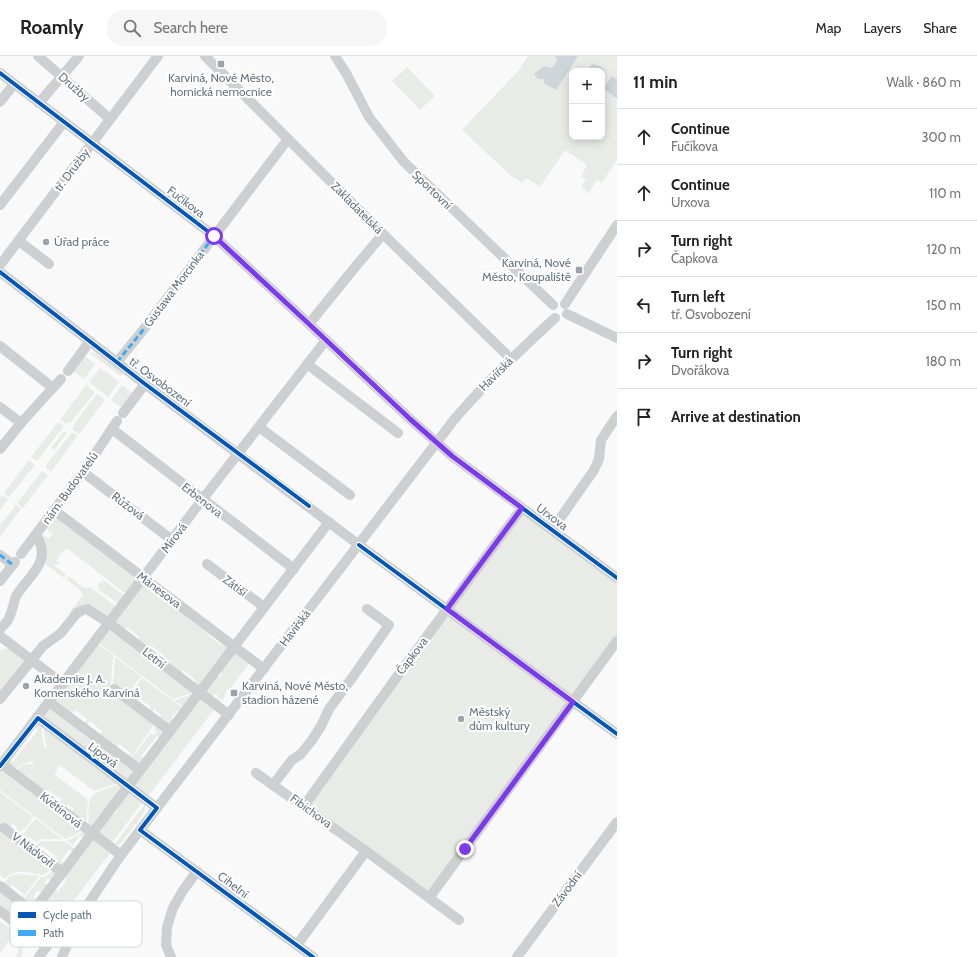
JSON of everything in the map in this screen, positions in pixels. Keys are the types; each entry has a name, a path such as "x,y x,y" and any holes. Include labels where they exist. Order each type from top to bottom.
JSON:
{"street":[{"name":"Družby","path":"38,56 110,119"},
{"path":"39,103 79,56"},
{"name":"tř. Družby","path":"0,265 158,56"},
{"name":"Zakladatelská","path":"205,56 383,234 511,359"},
{"name":"Sportovní","path":"335,56 346,73 369,117 404,162 553,305"},
{"name":"Fučíkova","path":"0,73 214,236 410,419 437,442"},
{"path":"0,102 14,84"},
{"path":"0,205 64,122"},
{"name":"Gustawa Morcinka","path":"117,362 140,334 288,139"},
{"path":"565,304 617,225"},
{"path":"309,324 383,234"},
{"path":"19,241 49,264"},
{"name":"tř. Osvobození","path":"0,272 145,384 239,453 359,545 617,734"},
{"path":"558,302 565,304 568,309 567,314 560,319 555,318 551,311 553,305 558,302"},
{"path":"567,314 617,338"},
{"name":"Havířská","path":"90,901 121,855 437,442 473,397 555,318"},
{"path":"239,453 326,340"},
{"path":"0,449 64,375 90,341"},
{"path":"0,346 53,388"},
{"path":"307,364 398,433"},
{"name":"nám. Budovatelů","path":"0,581 83,472 117,421 145,384"},
{"path":"0,407 21,423"},
{"name":"Erbenova","path":"117,421 202,500 294,569"},
{"path":"552,530 594,470 599,459 601,440 615,422"},
{"path":"259,427 350,495"},
{"name":"Urxova","path":"437,442 452,456 617,578"},
{"name":"Mírová","path":"1,765 239,453"},
{"name":"Růžová","path":"83,472 172,540"},
{"name":"Čapkova","path":"304,806 522,508"},
{"name":"Mánesova","path":"54,510 264,669"},
{"path":"40,901 329,522"},
{"path":"0,629 8,620 16,597 39,565 43,554 41,542 36,535"},
{"path":"0,555 16,561"},
{"name":"Zátiší","path":"207,564 264,607"},
{"path":"0,699 30,660 43,646 61,634 77,613 87,609 109,623"},
{"path":"274,785 292,760 301,754 312,740 321,726 329,708 389,626 367,609"},
{"name":"Letní","path":"109,623 229,715"},
{"path":"429,898 617,641"},
{"path":"2,642 63,684"},
{"path":"114,689 170,731"},
{"name":"Lipová","path":"49,702 140,770"},
{"name":"Lipová","path":"38,718 157,808"},
{"name":"Květinová","path":"1,765 121,855"},
{"name":"Fibichova","path":"256,772 459,920"},
{"name":"Závodní","path":"517,957 617,822"},
{"name":"V Nádvoří","path":"4,828 62,872"},
{"name":"Cihelní","path":"140,830 313,957"},
{"path":"297,945 366,851"},
{"path":"171,957 166,944 167,927 173,908 197,871"},
{"path":"0,886 18,901"},
{"path":"0,911 10,919"},
{"path":"38,957 46,947"},
{"name":"Havířská","path":"62,957 66,947"}],"shaded area":[{"path":"528,56 617,56 617,160 602,183 597,180 589,193 581,187 586,180 581,177 587,165 565,150 540,187 527,178 522,183 509,174 462,130 519,70"},
{"path":"555,56 578,56 556,90 544,83 544,79 538,79 534,74 544,66 550,68 554,66 557,60"},
{"path":"595,63 595,65 603,68 589,68"},
{"path":"407,67 435,96 420,110 392,81"},
{"path":"612,76 617,79 617,98 612,96 613,95 605,90 605,86"},
{"path":"88,352 96,353 123,373 121,376"},
{"path":"84,355 95,364 84,379 72,370"},
{"path":"100,368 119,382 108,397 89,382"},
{"path":"86,385 95,392 70,423 68,422 66,424 60,420"},
{"path":"122,385 134,394 123,408 111,400"},
{"path":"97,394 105,400 79,434 72,429 74,427 73,425"},
{"path":"58,422 64,426 37,461 31,457"},
{"path":"64,431 67,433 54,450 52,447"},
{"path":"72,432 77,436 51,472 45,467"},
{"path":"29,460 35,465 9,497 4,493"},
{"path":"42,471 48,475 23,508 17,503"},
{"path":"2,495 8,499 0,510 0,498"},
{"path":"16,505 21,509 0,537 0,525"},
{"path":"523,512 617,582 617,637 428,892 308,805"},
{"path":"57,517 135,575 137,580 127,592 124,592 68,549 62,552 58,557 57,561 60,564 54,565 66,575 64,578 43,562 42,534 49,539 53,534 46,529 54,518"},
{"path":"69,576 84,588 90,587 114,605 115,608 110,615 107,616 92,607 71,614 69,613 83,595 80,590 66,579"},
{"path":"102,579 122,594 123,596 118,603 99,590 98,584 100,582 103,584"},
{"path":"143,585 147,585 205,628 205,632 221,645 225,643 228,647 201,686 193,683 196,680 183,670 180,673 165,661 167,658 151,645 149,648 138,640 140,637 127,627 125,629 116,622"},
{"path":"108,631 114,631 192,693 173,699 99,643"},
{"path":"98,644 113,655 111,685 109,688 155,723 129,760 128,757 131,753 119,744 116,748 99,736 102,731 90,721 86,726 84,724 87,719 75,710 71,714 56,703 56,698"},
{"path":"9,648 26,662 0,696 0,651 2,649"},
{"path":"236,652 250,662 230,689 228,688 222,700 217,694 214,695 214,698 221,701 219,704 207,695 205,689 215,674 220,677 222,673 218,670"},
{"path":"115,657 141,676 127,692 113,686"},
{"path":"142,678 184,709 182,712 178,710 171,718 175,722 171,726 158,719 161,715 154,709 151,714 148,711 151,707 138,697 135,702 130,695"},
{"path":"193,694 185,709 175,701 176,700"},
{"path":"200,698 215,708 147,798 133,783"},
{"path":"49,708 133,768 134,774 126,780 45,719 44,716"},
{"path":"37,724 41,725 44,748 47,748 43,726 117,783 94,791 60,765 54,774 88,800 86,824 71,813 74,809 67,804 65,807 60,803 62,800 47,789 45,791 16,771 22,765 33,764 33,761 22,764 15,769 9,764 10,760 13,762 38,730 34,727"},
{"path":"157,725 164,730 161,739 157,736 141,756 145,760 141,764 131,759 151,733 154,735 157,731 154,729"},
{"path":"2,770 82,830 65,839 0,790 0,771"},
{"path":"120,784 122,788 94,826 88,826 91,797 100,791"},
{"path":"0,792 33,817 25,829 24,828 19,833 13,833 17,827 13,824 9,829 0,829"},
{"path":"129,792 143,801 111,844 100,836 98,828 111,811 115,814 118,810 114,807"},
{"path":"145,804 143,814 123,841 120,844 114,845"},
{"path":"35,819 62,839 42,839 36,842 30,837 27,841 23,839 24,833"},
{"path":"0,830 53,868 43,875 28,872 17,872 5,879 0,875"},
{"path":"84,830 87,835 84,839 79,836 73,845 67,841 79,835"},
{"path":"93,839 110,853 73,901 45,901 54,889 58,892 67,880 64,877"},
{"path":"41,841 64,841 76,850 73,853 69,850 61,860 65,864 64,867 54,861 57,857 42,846 39,850 34,848"},
{"path":"54,870 57,872 53,882 48,878 44,883 48,886 42,893 38,890 33,897 36,901 23,900 41,877 45,877"},
{"path":"19,874 39,876 21,900 24,894 12,885 9,888 2,886 10,876"},
{"path":"0,888 17,901 10,901 10,915 0,908"},
{"path":"0,921 10,928 10,940 0,953"},
{"path":"18,947 23,947 22,957 16,957"}],"marked path":[{"path":"117,362 214,236"},
{"path":"0,555 13,565"}],"cycle path":[{"path":"0,73 214,236 410,419 452,456 617,578"},
{"path":"0,272 145,384 309,506"},
{"path":"359,545 617,734"},
{"path":"0,766 38,718 157,808 140,830 313,957"}],"place":[{"name":"Karviná, Nové Město, hornická nemocnice","path":"221,64"},
{"name":"Úřad práce","path":"46,242"},
{"name":"Karviná, Nové Město, Koupaliště","path":"579,270"},
{"name":"Akademie J. A. Komenského Karviná","path":"26,686"},
{"name":"Karviná, Nové Město, stadion házené","path":"234,693"},
{"name":"Městský dům kultury","path":"461,719"}],"route":[{"path":"214,236 410,419 452,456 522,508 447,609 573,702 465,849"}]}
